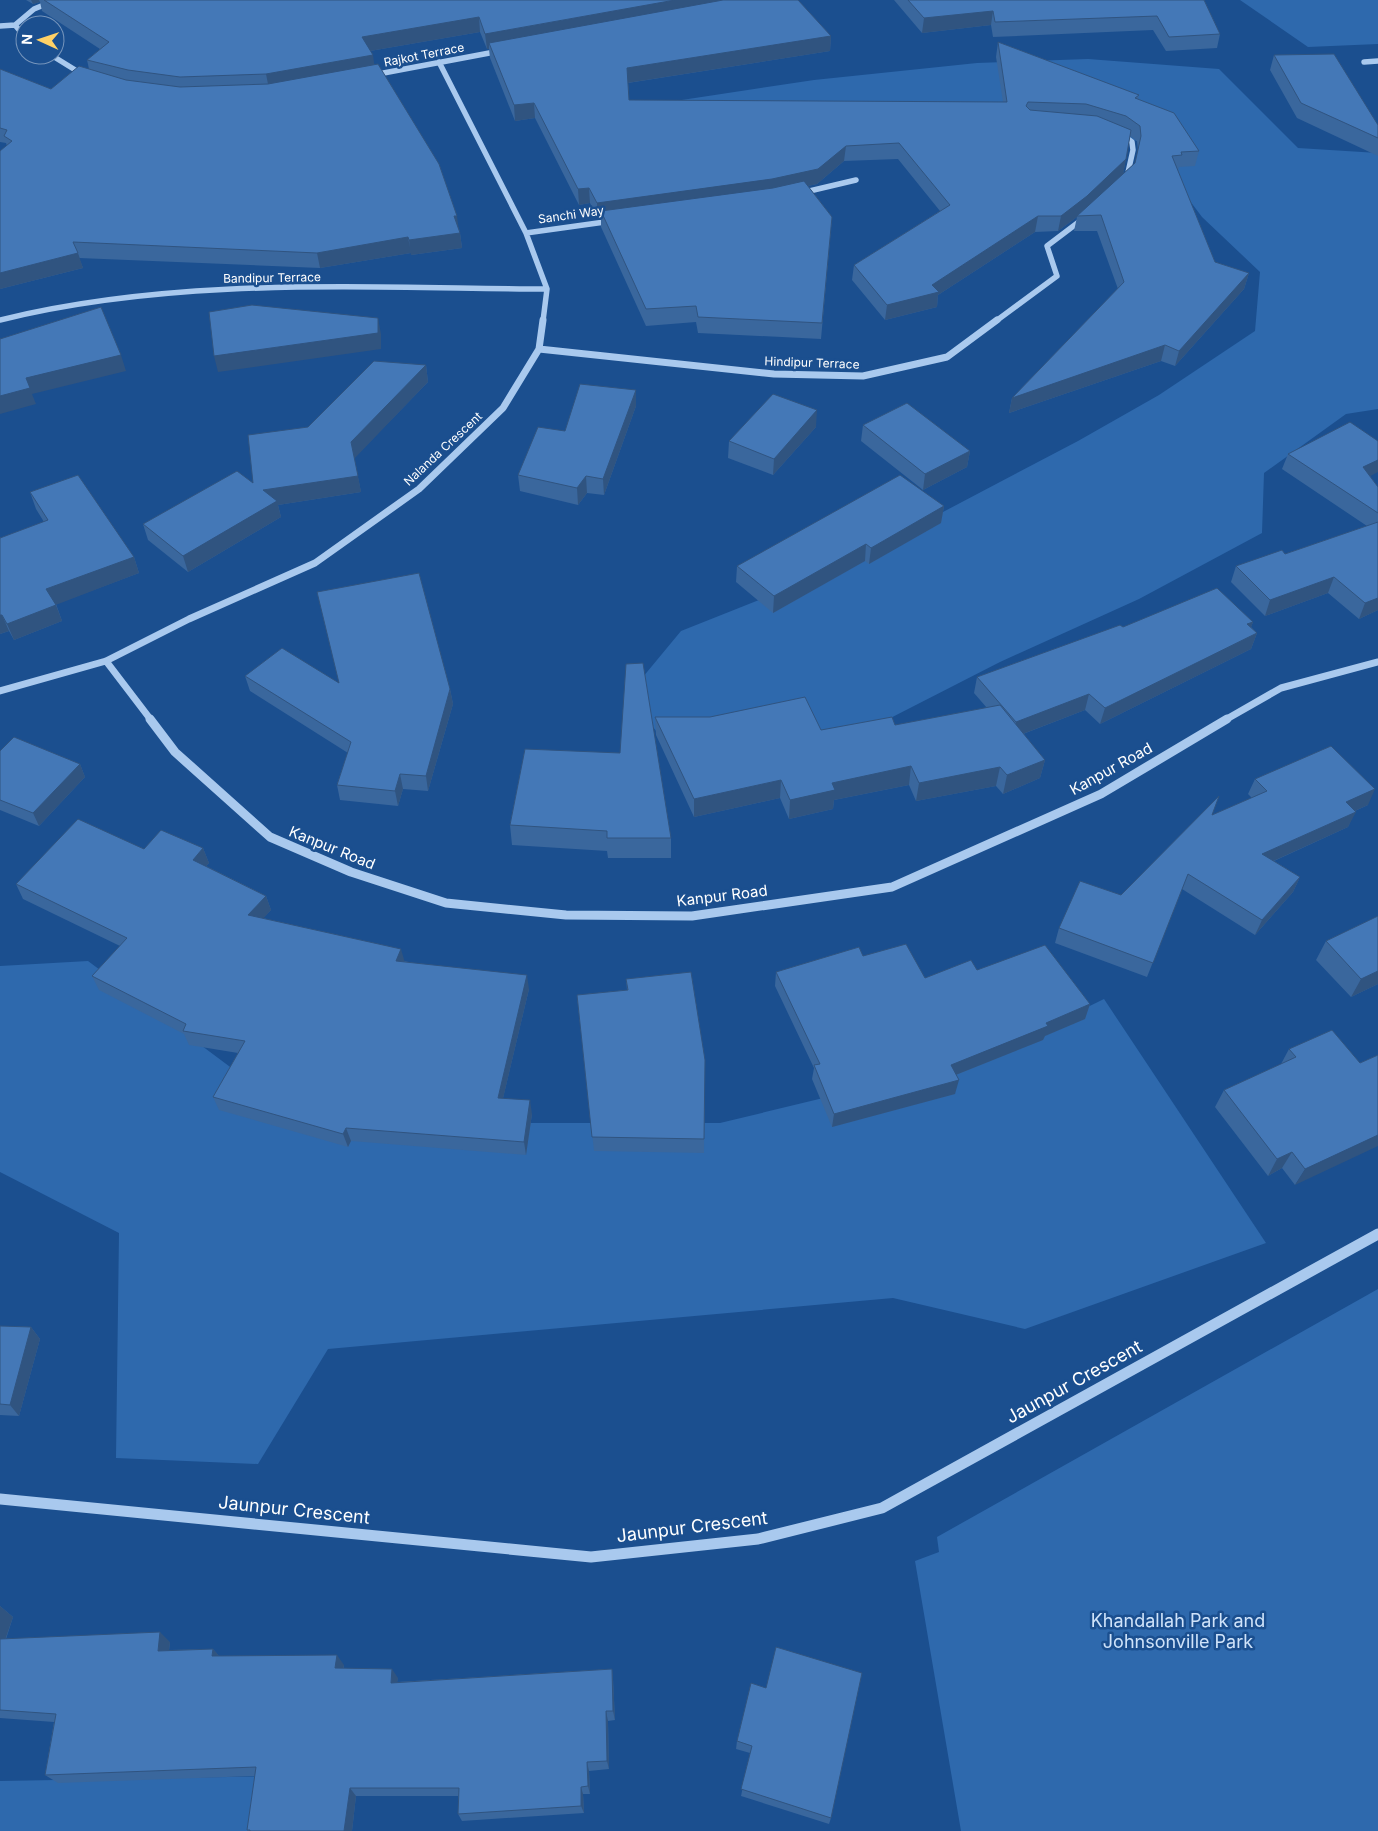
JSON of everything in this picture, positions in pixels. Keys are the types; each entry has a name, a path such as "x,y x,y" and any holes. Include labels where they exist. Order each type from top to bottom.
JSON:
{"street":[{"path":"0,26 14,25 34,9 56,0"},
{"name":"Rajkot Terrace","path":"368,76 506,50"},
{"path":"1364,62 1378,61"},
{"name":"Nalanda Crescent","path":"0,691 106,661 188,619 314,563 418,489 503,408 539,349 547,289 526,233 439,62"},
{"path":"65,64 90,80"},
{"path":"1112,131 1121,133 1132,142 1133,150 1127,177 1120,183"},
{"path":"790,195 856,180"},
{"name":"Hindipur Terrace","path":"539,349 774,374 864,376 948,357 1057,276 1047,246 1087,215"},
{"name":"Sanchi Way","path":"526,233 617,220"},
{"name":"Bandipur Terrace","path":"0,320 25,314 124,298 245,288 547,289"},
{"name":"Kanpur Road","path":"106,661 175,752 270,837 352,872 446,903 566,915 692,916 892,887 1101,794 1198,735 1281,688 1378,662"},
{"name":"Jaunpur Crescent","path":"0,1499 591,1557 758,1539 882,1508 1378,1234"}],"green space":[{"path":"1240,0 1378,0 1378,44 1308,47"},
{"path":"1088,59 1219,69 1298,148 1378,153 1378,409 1346,414 1264,473 1262,533 1139,599 1000,662 867,730 660,736 628,695 681,631 827,573 1078,441 1159,395 1255,331 1260,272 1202,217 1148,145 1090,124 662,103 814,80 977,63"},
{"path":"88,961 253,1084 441,1123 720,1123 977,1061 1104,999 1266,1243 1025,1329 893,1298 328,1349 258,1464 116,1458 119,1233 0,1172 0,966"},
{"name":"Khandallah Park and Johnsonville Park","path":"1378,1289 1378,1831 961,1831 915,1561 939,1552 937,1537"},
{"path":"282,1776 275,1831 0,1831 0,1781"}],"building":[{"path":"44,0 675,0 485,34 479,17 362,37 373,55 266,74 180,77 128,70 87,60 109,42"},
{"path":"723,0 798,0 831,36 627,68 629,100 1007,102 998,42 1139,95 1135,98 1174,113 1199,151 1181,152 1182,155 1172,156 1215,262 1249,273 1179,351 1165,345 1012,398 1124,282 1101,215 1077,216 1135,163 1141,136 1140,126 1126,116 1086,104 1028,102 1026,106 1030,110 1097,116 1131,130 1126,159 1087,196 1061,216 1038,216 932,285 939,292 887,305 854,265 950,205 899,143 846,146 818,169 772,179 597,203 589,188 578,189 534,103 514,105 489,43"},
{"path":"908,0 1204,0 1220,34 1169,37 1157,16 995,22 993,11 924,18"},
{"path":"1334,54 1378,125 1378,138 1301,103 1274,55"},
{"path":"378,64 439,164 457,216 454,216 460,233 409,240 408,237 317,253 73,242 78,253 0,273 0,151 12,141 4,136 7,130 0,128 0,69 51,89 79,66 126,80 180,87 268,84"},
{"path":"804,181 832,217 822,323 698,317 696,306 646,309 601,211 773,188"},
{"path":"252,305 378,318 378,333 214,356 209,312"},
{"path":"101,307 121,355 26,378 30,388 0,396 0,339"},
{"path":"374,361 426,365 351,442 358,476 263,490 277,501 183,556 143,524 237,471 253,483 248,435 308,427"},
{"path":"580,384 636,390 603,479 586,476 577,488 518,475 538,427 565,431"},
{"path":"773,394 817,410 774,459 729,441"},
{"path":"907,403 970,451 925,474 863,425"},
{"path":"1350,422 1378,441 1378,460 1363,467 1378,487 1378,513 1288,454"},
{"path":"78,475 134,557 46,589 56,605 7,624 2,615 0,615 0,538 48,520 30,492"},
{"path":"900,475 944,506 871,548 866,544 774,596 737,566"},
{"path":"1378,522 1378,598 1365,603 1334,577 1270,600 1236,566 1282,550 1285,554"},
{"path":"419,573 450,689 426,776 400,774 395,791 337,785 351,742 245,676 282,648 339,683 317,592"},
{"path":"1217,588 1253,622 1247,624 1257,633 1105,708 1089,694 1016,722 977,677 1120,625 1123,627"},
{"path":"643,663 671,838 607,838 607,831 510,825 525,749 620,753 626,664"},
{"path":"805,697 821,730 892,717 895,725 1000,705 1045,760 1007,775 1000,767 919,783 911,766 832,783 835,790 790,800 781,780 694,799 655,717 710,717"},
{"path":"14,737 80,764 33,813 0,800 0,751"},
{"path":"1331,746 1375,789 1346,802 1356,812 1262,854 1300,877 1262,920 1188,874 1153,963 1059,928 1080,881 1121,895 1219,796 1212,815 1267,791 1255,779"},
{"path":"78,819 144,849 161,830 203,848 193,860 266,896 248,915 401,949 396,961 527,975 498,1098 530,1100 524,1142 346,1128 343,1134 213,1097 245,1041 183,1031 186,1024 92,976 127,938 16,884"},
{"path":"1378,916 1378,971 1361,979 1326,941"},
{"path":"906,944 925,978 971,960 977,970 1045,945 1090,1004 1046,1023 1048,1026 951,1065 959,1080 834,1114 814,1065 820,1064 776,972 859,947 863,956"},
{"path":"691,972 705,1060 704,1139 592,1137 577,995 628,990 626,979"},
{"path":"1332,1030 1360,1063 1378,1055 1378,1135 1305,1169 1292,1152 1277,1159 1224,1090 1296,1057 1289,1049"},
{"path":"0,1326 31,1327 10,1405 0,1404"},
{"path":"160,1632 158,1651 213,1649 212,1656 337,1655 335,1668 392,1669 391,1683 612,1669 613,1711 606,1711 607,1761 587,1762 588,1786 581,1787 581,1806 458,1814 459,1788 350,1788 344,1831 247,1830 256,1767 45,1775 56,1714 0,1710 0,1639"},
{"path":"776,1647 862,1673 831,1818 741,1789 752,1746 737,1741 751,1683 766,1688"}]}
